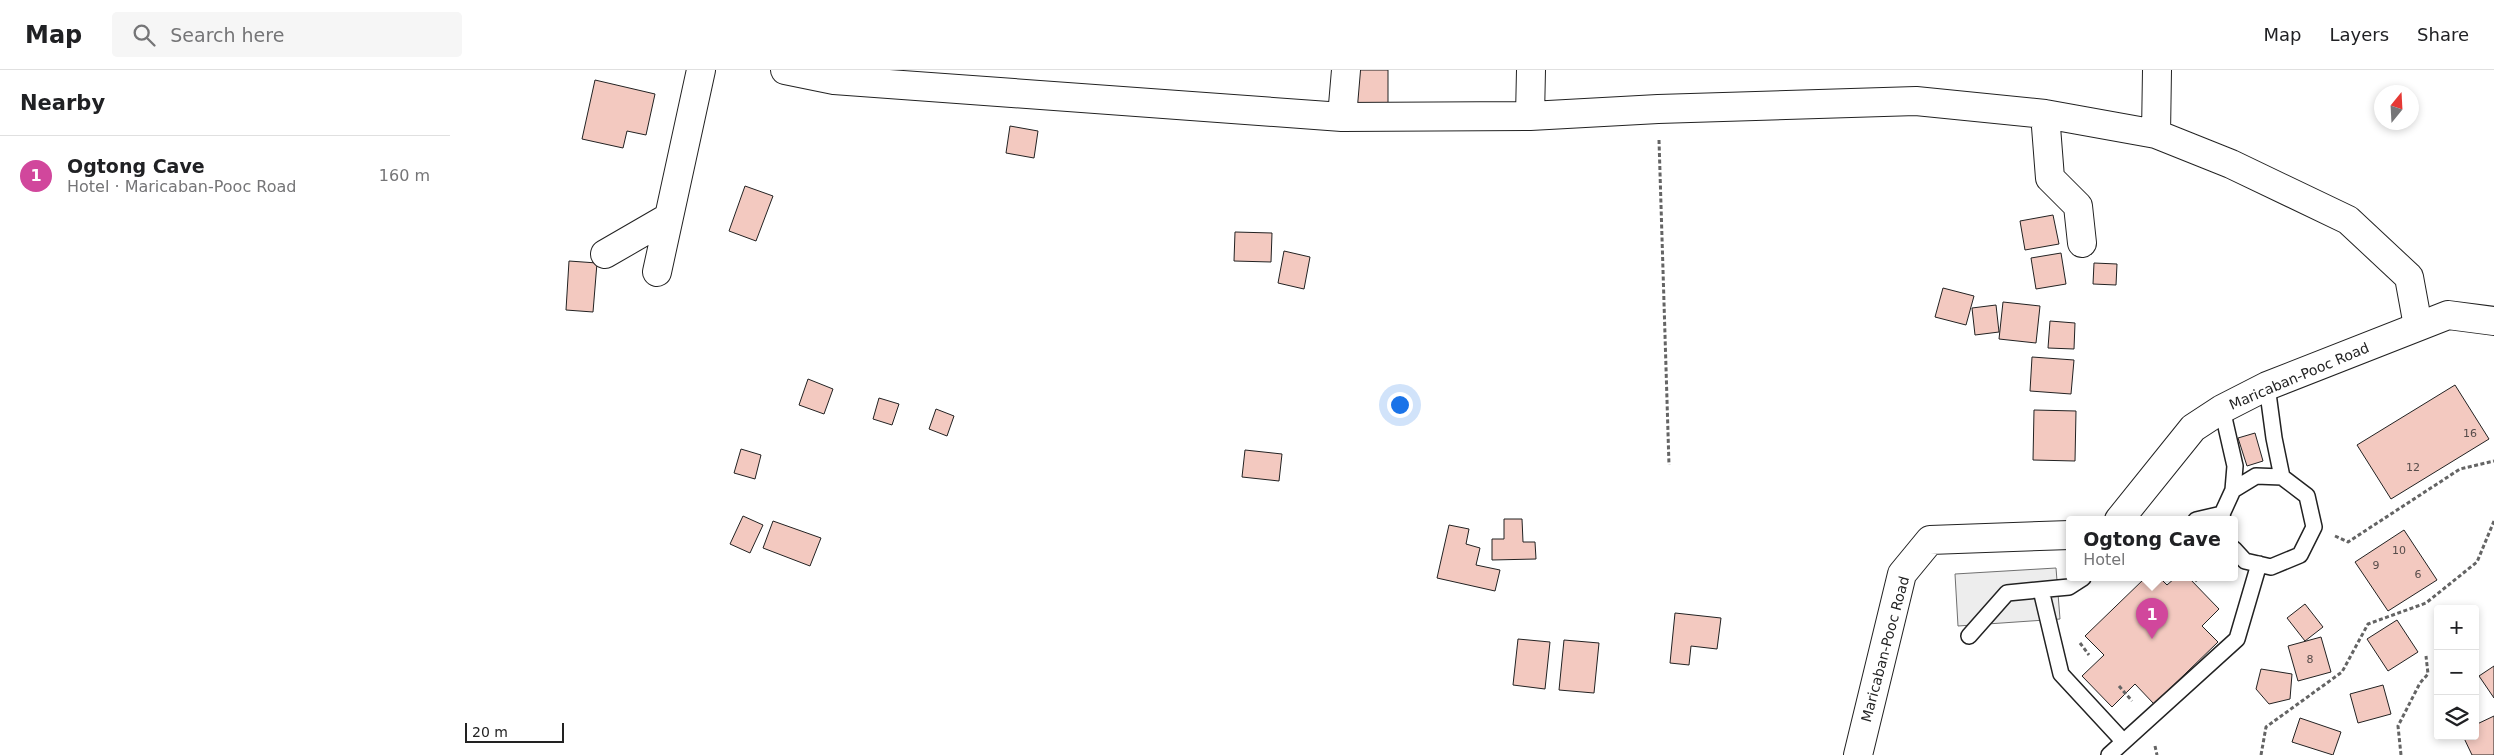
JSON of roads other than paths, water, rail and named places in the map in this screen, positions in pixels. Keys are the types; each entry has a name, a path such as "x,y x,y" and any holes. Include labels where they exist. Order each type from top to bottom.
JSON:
{"street":[{"path":"658,272 701,70"},
{"path":"786,70 834,80 1342,117 1530,116 1658,109 1916,100 2045,114 2156,134 2231,164 2348,220 2408,277 2418,326"},
{"path":"1342,117 1346,70"},
{"path":"1530,116 1531,70"},
{"path":"2156,134 2157,70"},
{"path":"2045,114 2050,178 2078,206 2082,242"},
{"path":"605,254 669,217"},
{"name":"Maricaban-Pooc Road","path":"2122,516 2193,428 2222,408 2267,386 2448,315 2494,321"},
{"name":"Maricaban-Pooc Road","path":"1858,755 1902,574 1930,540 2066,535"}],"lane":[{"path":"2267,386 2274,438 2282,477"},
{"path":"2222,408 2235,466 2234,490 2223,516"},
{"path":"2234,490 2256,476 2282,477 2307,496 2314,527 2300,555 2271,567 2245,561 2238,554"},
{"path":"2109,755 2237,639 2259,564"},
{"path":"1969,636 2007,593 2070,587 2079,581"},
{"path":"2041,590 2061,674 2123,742"}],"place":[{"name":"Ogtong Cave","path":"2152,639"}]}
